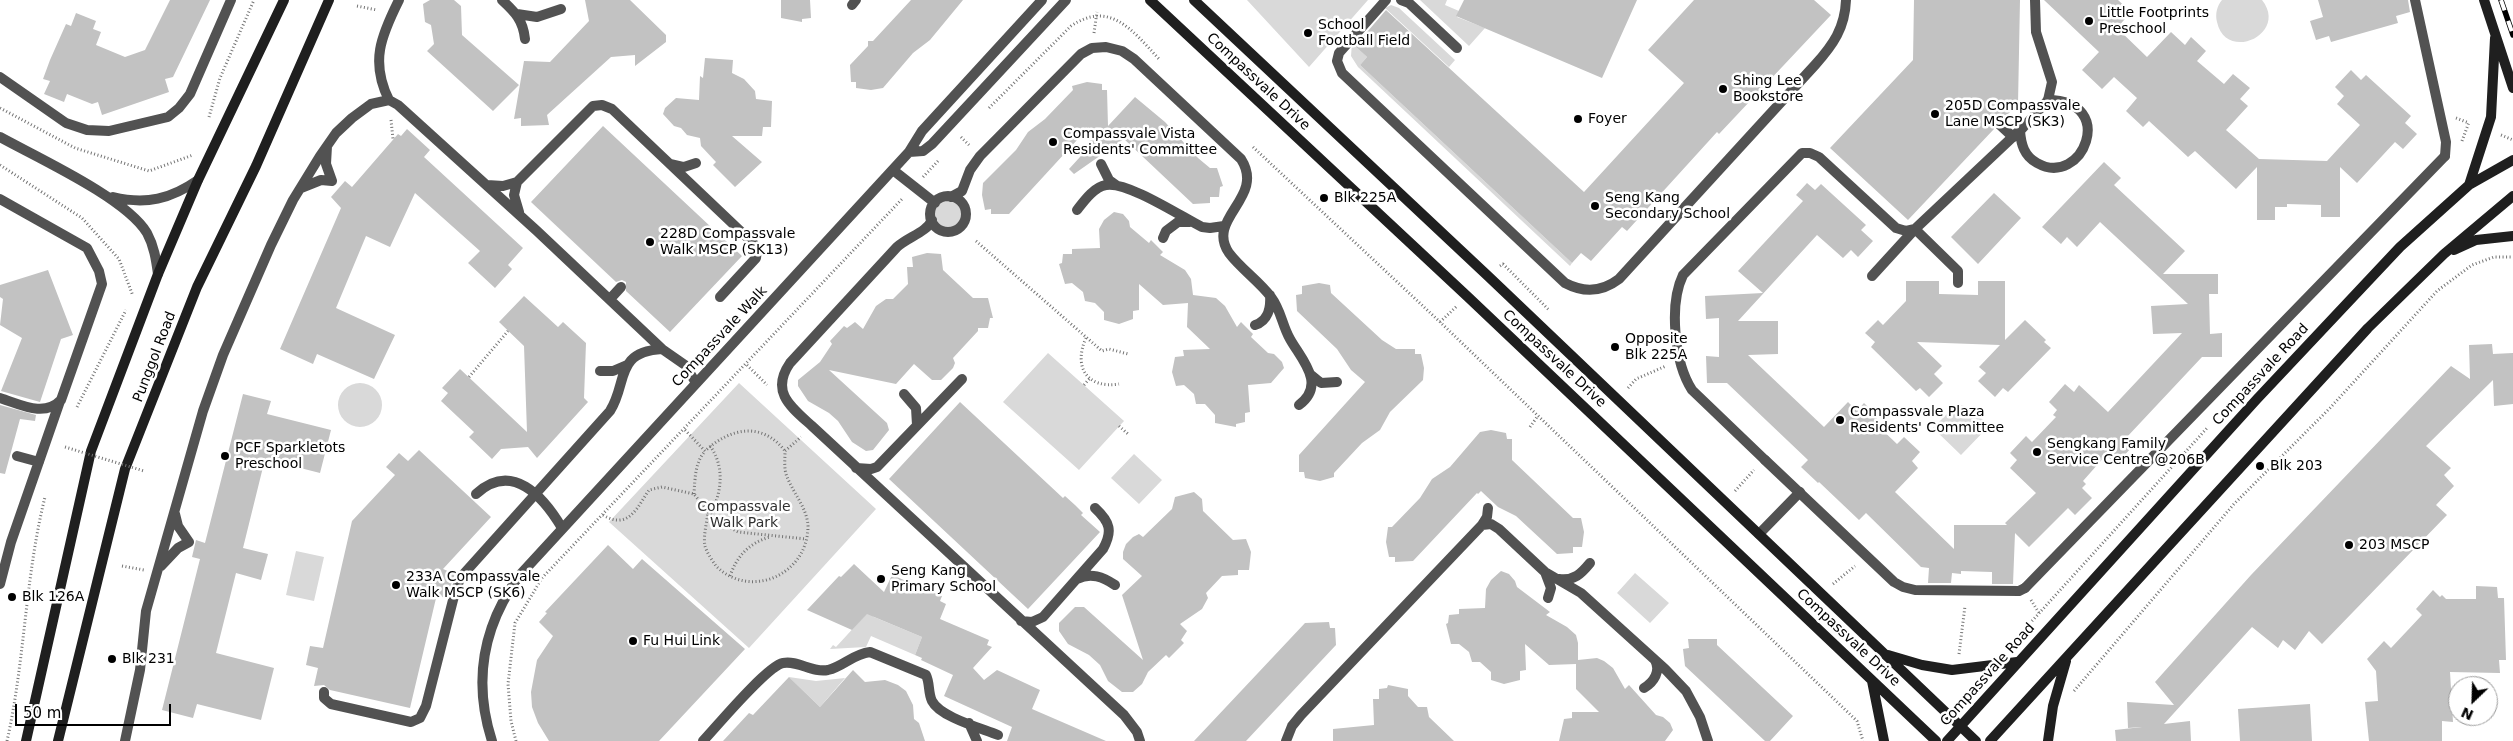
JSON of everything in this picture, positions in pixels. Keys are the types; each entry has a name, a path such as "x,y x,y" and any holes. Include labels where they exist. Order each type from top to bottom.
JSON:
{"street":[{"path":"0,77 66,123 87,130 109,131 168,117 179,108 190,94 231,0"},
{"name":"Punggol Road","path":"26,741 91,451 158,274 198,180 284,0"},
{"name":"Punggol Road","path":"58,741 125,469 197,287 256,166 329,0"},
{"path":"399,0 392,13 378,56 378,70 389,100 398,105 487,185 662,349 685,365 696,383"},
{"path":"502,0 517,14 524,26 525,39"},
{"path":"909,152 922,131 1042,0"},
{"name":"Compassvale Walk","path":"492,741 483,705 482,678 492,624 502,599 519,576 909,152 923,151 932,144 1066,0"},
{"name":"Compassvale Drive","path":"1150,0 1468,297 1936,741"},
{"name":"Compassvale Drive","path":"1194,0 1976,741"},
{"path":"1386,0 1339,53 1337,61 1342,73 1566,283 1586,290 1603,288 1619,279 1815,65 1837,39 1843,24 1846,0"},
{"path":"1401,0 1409,3 1457,48"},
{"path":"1872,276 1915,229 2016,134 2048,100 2052,82 2036,32 2034,0"},
{"path":"1915,229 1909,231 1899,230 1819,157 1810,153 1802,153 1683,275 1675,297 1679,363 1692,390 1762,462 1800,492 1894,582 1903,588 1915,590 2019,591 2025,588 2445,156 2446,142 2415,0"},
{"path":"2484,0 2513,88"},
{"path":"517,14 537,17 561,9"},
{"path":"2469,185 2491,118 2495,38"},
{"path":"951,196 957,198 964,206 966,216 963,225 955,231 945,232 939,229 932,220 931,208 939,199 962,191 970,170 980,156 1073,61 1092,48 1106,47 1122,50 1241,159 1247,167 1246,187 1239,205 1224,226 1223,233 1228,251 1270,295 1278,307 1289,338 1308,364 1310,393 1299,405"},
{"path":"124,741 140,670 146,610 203,411 223,355 271,245 300,188 327,146 352,118 371,104 389,100"},
{"path":"1999,124 2016,134 2032,161 2054,169 2065,167 2088,142 2089,131 2086,120 2079,110 2065,102 2048,100"},
{"path":"487,185 503,186 517,182 593,106 602,105 612,109 753,243 757,250 756,258 720,297"},
{"path":"0,137 102,194 128,211 142,226 152,244 158,274"},
{"path":"300,188 321,180 332,181 326,164 327,146"},
{"name":"Compassvale Road","path":"1947,741 2195,467 2400,247 2469,185 2513,160"},
{"path":"670,164 684,167 696,163"},
{"path":"1100,164 1109,180 1116,185 1145,197 1194,223 1210,228 1224,226"},
{"path":"893,170 935,203"},
{"path":"102,194 124,200 154,201 173,195 198,180"},
{"path":"517,182 515,203 522,217"},
{"path":"1077,210 1097,189 1105,185 1116,185"},
{"path":"1990,741 2368,328 2444,254 2513,196"},
{"path":"0,199 87,248 99,271 102,284 2,569 0,584"},
{"path":"932,220 925,230 908,237 892,252 784,372 781,383 790,405 1124,715 1137,732 1140,741"},
{"path":"1163,238 1166,231 1178,222 1194,223"},
{"path":"1915,229 1958,271 1958,283"},
{"path":"2444,254 2476,240 2513,236"},
{"path":"610,299 621,287"},
{"path":"1254,324 1260,323 1269,312 1270,295"},
{"path":"600,371 613,371 627,365 646,352 662,349"},
{"path":"324,692 324,698 331,704 382,716 416,722 424,714 460,578 610,411 615,403 619,382 627,365"},
{"path":"1310,374 1322,383 1336,382"},
{"path":"856,468 871,469 877,467 962,379"},
{"path":"904,394 916,408 917,425"},
{"path":"0,398 40,410 55,406 61,400"},
{"path":"17,456 39,462"},
{"path":"476,494 492,482 503,479 524,486 552,510 562,528"},
{"path":"1759,534 1800,492"},
{"path":"1021,621 1032,622 1043,616 1098,556 1109,536 1110,526 1106,518 1095,508"},
{"path":"1286,741 1292,726 1301,715 1482,525 1487,517 1488,508"},
{"path":"156,573 167,558 178,548 189,542 178,526 174,510"},
{"path":"1482,525 1491,524 1499,529 1545,572 1581,593 1654,659 1686,691 1700,717 1707,740"},
{"path":"1558,579 1572,579 1579,576 1590,563"},
{"path":"1545,572 1551,588 1548,598"},
{"path":"1076,579 1084,575 1099,577 1115,585"},
{"path":"704,741 775,665 793,662 811,669 829,670 861,653 870,652 926,675 930,682 931,698 934,705 942,712 998,736"},
{"path":"1885,654 1922,665 1952,670 2017,662"},
{"path":"2048,741 2053,706 2067,657"},
{"path":"1644,688 1656,677 1658,664 1654,659"},
{"path":"1872,680 1885,735 1884,741"},
{"path":"375,705 382,716"},
{"path":"969,723 977,741"}],"path":[{"path":"357,6 392,13"},
{"path":"1092,48 1097,12"},
{"path":"988,109 1071,26 1082,17 1097,12 1114,15 1137,35 1165,65"},
{"path":"2458,148 2468,122 2463,121"},
{"path":"954,144 968,130"},
{"path":"1250,144 1440,322 1537,417 1857,721 1863,741"},
{"path":"516,741 511,721 508,684 515,623 542,578 685,430 941,158"},
{"path":"976,241 1102,351 1109,349 1128,354"},
{"path":"2073,692 2234,504 2330,408 2437,291 2472,265 2494,257 2513,258"},
{"path":"1503,264 1551,312"},
{"path":"468,377 508,331"},
{"path":"1086,338 1081,357 1084,371 1099,384 1119,384"},
{"path":"1628,388 1636,379 1657,369"},
{"path":"1084,385 1090,378"},
{"path":"1621,381 1635,395"},
{"path":"1530,428 1537,417"},
{"path":"1998,650 2013,642 2181,455 2214,421"},
{"path":"1119,426 1128,434"},
{"path":"685,430 705,451"},
{"path":"694,494 696,468 699,458 710,446 719,438 750,430 776,440 785,451 785,472 802,505 808,525 806,539 796,562 770,581 753,582 736,580 711,560 705,546 709,513 719,492 720,464 710,446"},
{"path":"785,451 795,442"},
{"path":"65,447 144,471"},
{"path":"2181,455 2195,467"},
{"path":"1738,487 1762,462"},
{"path":"1728,484 1742,497"},
{"path":"603,515 615,520 631,516 638,510 649,490 662,487 694,494 709,513 723,524 738,532 806,539"},
{"path":"730,576 736,560 742,552 770,536"},
{"path":"1837,592 1831,586 1856,564"},
{"path":"122,566 156,573"},
{"path":"1959,657 1967,590"},
{"path":"1950,655 1967,656"}],"green space":[{"name":"School Football Field","path":"1247,0 1368,0 1309,67"},
{"path":"1420,0 1447,0 1445,5 1459,11 1457,17 1485,28 1469,46"},
{"path":"2222,0 2262,0 2268,12 2268,24 2262,33 2253,39 2242,42 2232,41 2223,34 2217,22 2218,7"},
{"path":"1391,5 1399,8 1455,60 1449,67 1385,8"},
{"path":"1352,43 1367,57 1360,65 1572,263 1570,266 1358,67 1351,56"},
{"path":"948,196 960,202 966,214 960,226 948,232 936,226 930,214 936,202"},
{"path":"1048,353 1124,421 1079,470 1003,402"},
{"path":"360,383 372,387 378,393 382,405 378,417 372,423 360,427 348,423 342,417 338,405 342,393 348,387"},
{"name":"Compassvale Walk Park","path":"739,383 876,509 749,648 609,522"},
{"path":"1960,405 1971,408 1989,426 1961,455 1933,428 1951,410"},
{"path":"1134,454 1162,480 1139,504 1111,478"},
{"path":"296,551 324,557 314,601 286,595"},
{"path":"1635,573 1669,603 1650,623 1617,593"},
{"path":"869,611 874,617 922,637 915,655 871,636 866,647 830,649 833,645 836,647"},
{"path":"789,677 816,681 845,678 820,707"}],"building":[{"path":"170,0 210,0 173,77 165,79 169,92 102,115 98,102 92,104 67,94 64,102 44,94 50,81 43,79 50,60 66,24 71,26 76,13 96,21 93,29 101,32 96,45 125,57 145,50"},
{"path":"430,0 454,0 461,6 462,35 519,85 493,111 427,51 434,44 431,25 425,22 423,4"},
{"path":"585,0 630,0 666,35 666,42 635,66 635,55 611,57 547,115 549,125 521,126 521,118 514,119 524,61 550,62 589,21"},
{"path":"781,0 810,0 811,18 802,19 802,22 781,18"},
{"path":"911,0 963,0 930,40 913,53 883,88 871,90 856,88 856,82 851,82 850,65 868,46 868,41 873,41"},
{"path":"1464,0 1637,0 1602,78 1456,16"},
{"path":"1694,0 1814,0 1831,15 1719,134 1717,132 1627,231 1622,227 1591,261 1581,253 1572,263 1360,65 1367,57 1355,46 1386,10 1584,192 1684,83 1648,50"},
{"name":"205D Compassvale Lane MSCP (SK3)","path":"1914,0 2020,0 2018,104 2003,119 1994,119 1992,123 1994,129 1908,220 1830,148 1913,60"},
{"path":"2044,0 2118,0 2131,12 2117,28 2147,57 2171,32 2185,45 2191,37 2206,51 2197,61 2224,84 2233,74 2250,88 2240,99 2248,106 2226,130 2259,159 2327,161 2360,125 2337,104 2344,96 2335,87 2351,70 2361,80 2366,75 2411,116 2405,123 2417,134 2403,149 2395,142 2357,183 2340,167 2340,217 2321,217 2321,205 2287,204 2287,207 2275,207 2275,220 2257,220 2257,167 2236,189 2195,151 2188,157 2149,121 2143,127 2126,111 2137,98 2114,77 2102,89 2082,70 2099,52"},
{"path":"2318,0 2408,0 2410,12 2396,16 2398,23 2331,42 2329,36 2316,40 2310,21 2323,17"},
{"path":"705,58 733,60 732,73 744,79 755,91 756,99 772,101 771,127 763,127 762,136 732,136 762,162 735,187 713,165 716,162 701,146 700,138 687,135 681,128 674,126 663,114 665,108 676,98 699,100 700,76 703,78"},
{"path":"1087,82 1102,84 1102,90 1107,90 1108,126 1135,97 1165,122 1198,158 1210,168 1217,168 1223,186 1220,187 1219,197 1210,197 1210,203 1193,204 1124,139 1074,174 1069,169 1090,146 1089,127 1009,214 991,214 991,209 985,210 982,195 983,183 1016,150 1028,132 1045,119 1073,90 1072,86"},
{"name":"228D Compassvale Walk MSCP (SK13)","path":"603,126 742,256 670,332 626,291 626,282 622,280 616,282 531,202"},
{"path":"407,129 430,150 424,157 523,248 508,265 512,269 495,288 468,263 480,251 415,193 390,247 366,236 336,308 395,335 374,379 317,354 313,364 280,349 341,208 331,197 345,181 352,187 398,134 401,136"},
{"path":"2104,162 2121,178 2114,185 2185,251 2163,274 2218,274 2218,294 2209,294 2210,334 2222,333 2222,357 2202,357 2126,438 2134,445 2116,464 2106,455 2083,481 2086,484 2082,488 2092,498 2075,515 2068,508 2029,547 2015,533 2013,584 1992,584 1992,572 1961,571 1961,574 1952,573 1951,583 1928,583 1929,568 1921,567 1866,513 1859,520 1818,483 1801,467 1808,460 1727,383 1707,383 1706,356 1719,357 1719,318 1706,319 1705,296 1763,293 1738,271 1803,201 1796,195 1807,183 1815,190 1821,184 1866,225 1861,230 1873,241 1858,257 1851,250 1843,258 1817,235 1738,321 1778,321 1778,354 1748,355 1824,427 1848,402 1857,411 1864,403 1878,417 1874,422 1897,444 1904,437 1920,452 1912,461 1918,468 1895,492 1954,549 1954,525 2007,525 2005,523 2036,493 2010,468 2017,460 2010,453 2026,436 2032,442 2056,417 2053,415 2057,410 2049,402 2065,384 2074,392 2079,385 2108,412 2182,333 2153,334 2151,306 2188,304 2100,222 2077,247 2067,237 2061,244 2042,227"},
{"path":"1994,193 2021,218 1978,264 1951,237"},
{"path":"1114,212 1123,214 1129,221 1130,227 1149,243 1151,240 1163,252 1160,255 1185,270 1191,279 1193,295 1216,298 1225,306 1237,327 1241,322 1253,334 1251,337 1268,353 1274,354 1282,362 1284,368 1271,383 1248,385 1250,412 1245,413 1245,422 1236,424 1236,427 1215,423 1215,415 1205,404 1196,404 1194,394 1184,385 1176,386 1172,372 1175,357 1184,356 1183,350 1210,349 1187,327 1188,303 1163,305 1139,284 1139,310 1133,311 1133,319 1119,324 1104,320 1104,312 1095,303 1085,301 1083,292 1072,283 1065,284 1059,264 1062,263 1063,254 1072,254 1072,249 1100,248 1099,229 1104,220"},
{"path":"927,253 941,254 943,270 973,298 988,298 993,318 990,318 988,328 978,328 978,331 953,358 955,363 953,368 941,380 932,380 914,364 896,384 829,370 887,423 889,430 873,450 866,451 852,442 838,421 829,413 808,401 798,386 798,380 820,362 832,344 830,341 844,326 847,328 855,322 863,329 876,306 886,299 893,299 908,284 907,267 913,267 912,257"},
{"path":"48,270 73,335 61,339 40,402 1,391 22,338 0,325 3,299 0,297 0,285"},
{"path":"1906,281 1939,281 1939,294 1978,295 1978,281 2005,281 2005,340 2025,320 2046,340 2044,342 2051,348 2008,392 2003,388 1995,397 1978,381 1986,373 1979,367 2000,345 1917,342 1942,366 1934,374 1943,383 1929,397 1920,388 1916,391 1871,347 1875,342 1865,333 1878,320 1883,325 1906,301"},
{"path":"1319,283 1330,285 1331,293 1382,340 1396,349 1415,349 1415,354 1421,354 1424,368 1423,380 1390,412 1380,430 1362,443 1334,473 1334,477 1320,481 1305,478 1304,472 1299,472 1299,455 1365,382 1351,370 1337,349 1297,311 1296,295 1302,294 1302,286"},
{"path":"524,296 558,327 563,322 586,343 584,398 588,402 537,458 528,447 501,449 492,459 469,437 474,432 441,401 448,393 442,388 460,369 527,432 524,346 499,322"},
{"path":"2492,344 2493,354 2513,353 2513,404 2494,406 2493,380 2426,446 2451,468 2444,475 2454,486 2436,505 2447,515 2322,644 2309,631 2295,650 2283,640 2278,648 2252,627 2164,724 2190,721 2191,741 2116,741 2115,730 2142,727 2128,728 2127,702 2174,705 2155,682 2251,575 2451,366 2470,379 2469,345"},
{"path":"243,394 271,401 267,414 331,430 320,473 265,459 243,548 268,554 261,580 236,573 216,653 274,668 261,720 197,704 193,718 162,710 200,559 192,557 196,540 205,543"},
{"path":"960,402 1063,498 1065,496 1075,505 1083,513 1081,515 1100,532 1028,609 889,479"},
{"path":"0,405 36,415 35,421 20,419 5,474 0,473"},
{"path":"1491,430 1506,433 1507,439 1512,439 1512,460 1573,518 1581,518 1584,532 1582,547 1573,547 1573,553 1557,554 1516,516 1498,507 1481,491 1413,561 1395,562 1395,557 1389,557 1386,542 1388,527 1392,527 1420,498 1432,479 1450,467 1480,432"},
{"name":"233A Compassvale Walk MSCP (SK6)","path":"419,450 491,517 443,569 455,574 446,599 437,594 410,708 330,690 324,685 314,686 318,668 306,665 310,646 323,648 352,521 395,475 386,467 399,453 408,461"},
{"path":"1194,492 1202,499 1203,511 1233,540 1246,539 1251,552 1249,570 1238,570 1238,575 1222,576 1206,593 1208,598 1202,609 1180,624 1187,631 1181,640 1184,643 1169,658 1166,655 1148,672 1142,684 1133,692 1122,692 1108,681 1100,665 1089,655 1068,644 1059,631 1059,623 1075,607 1084,607 1143,660 1122,595 1142,576 1123,559 1123,552 1126,544 1133,537 1139,534 1143,537 1172,509 1175,497"},
{"name":"Fu Hui Link","path":"608,545 633,569 642,559 745,649 659,741 549,741 538,723 532,707 531,692 537,660 553,636 539,622 547,613 545,612"},
{"path":"854,564 884,592 892,575 942,596 940,601 946,604 940,619 989,640 987,645 992,647 973,668 984,680 997,670 1040,690 1032,709 1106,741 1007,741 1012,727 944,696 953,675 921,660 922,658 915,655 922,637 867,614 852,630 807,610 839,576 841,577"},
{"path":"1501,571 1509,574 1517,587 1550,612 1546,615 1567,627 1576,635 1578,660 1597,658 1604,661 1613,668 1625,689 1629,685 1656,715 1663,717 1670,723 1673,730 1665,741 1559,741 1564,719 1572,718 1572,712 1599,712 1576,689 1576,664 1549,665 1525,644 1526,670 1520,671 1520,680 1504,684 1491,680 1491,672 1480,662 1472,662 1469,652 1459,644 1451,644 1446,624 1448,623 1449,615 1459,614 1459,609 1485,608 1486,589 1491,580"},
{"path":"2476,586 2497,587 2498,598 2504,598 2506,660 2499,660 2500,673 2450,672 2450,676 2448,676 2448,722 2442,721 2442,741 2369,741 2365,702 2378,701 2376,671 2367,659 2384,641 2391,648 2422,615 2416,609 2433,590 2440,597 2442,595 2446,599 2476,599"},
{"path":"1329,622 1330,628 1335,628 1336,645 1246,741 1194,741 1305,623"},
{"path":"1688,639 1717,639 1717,645 1793,716 1770,741 1765,741 1685,666 1683,649 1689,648"},
{"path":"853,670 865,682 885,680 898,685 906,691 913,705 914,719 919,723 925,741 723,741 749,713 753,715 789,677 820,707"},
{"path":"1388,685 1408,689 1408,696 1418,707 1427,707 1429,717 1454,741 1333,741 1333,729 1374,725 1373,699 1379,699 1379,689 1387,688"},
{"path":"2310,704 2312,741 2240,741 2238,709"}],"railway":[{"path":"2501,0 2513,35"}],"place":[{"name":"Little Footprints Preschool","path":"2089,21"},
{"name":"School Football Field","path":"1308,33"},
{"name":"Shing Lee Bookstore","path":"1723,89"},
{"name":"205D Compassvale Lane MSCP (SK3)","path":"1935,114"},
{"name":"Foyer","path":"1578,119"},
{"name":"Compassvale Vista Residents' Committee","path":"1053,142"},
{"name":"Blk 225A","path":"1324,198"},
{"name":"Seng Kang Secondary School","path":"1595,206"},
{"name":"228D Compassvale Walk MSCP (SK13)","path":"650,242"},
{"name":"Opposite Blk 225A","path":"1615,347"},
{"name":"Compassvale Plaza Residents' Committee","path":"1840,420"},
{"name":"Sengkang Family Service Centre @206B","path":"2037,452"},
{"name":"PCF Sparkletots Preschool","path":"225,456"},
{"name":"Blk 203","path":"2260,466"},
{"name":"203 MSCP","path":"2349,545"},
{"name":"Seng Kang Primary School","path":"881,579"},
{"name":"233A Compassvale Walk MSCP (SK6)","path":"396,585"},
{"name":"Blk 126A","path":"12,597"},
{"name":"Fu Hui Link","path":"633,641"},
{"name":"Blk 231","path":"112,659"}]}
